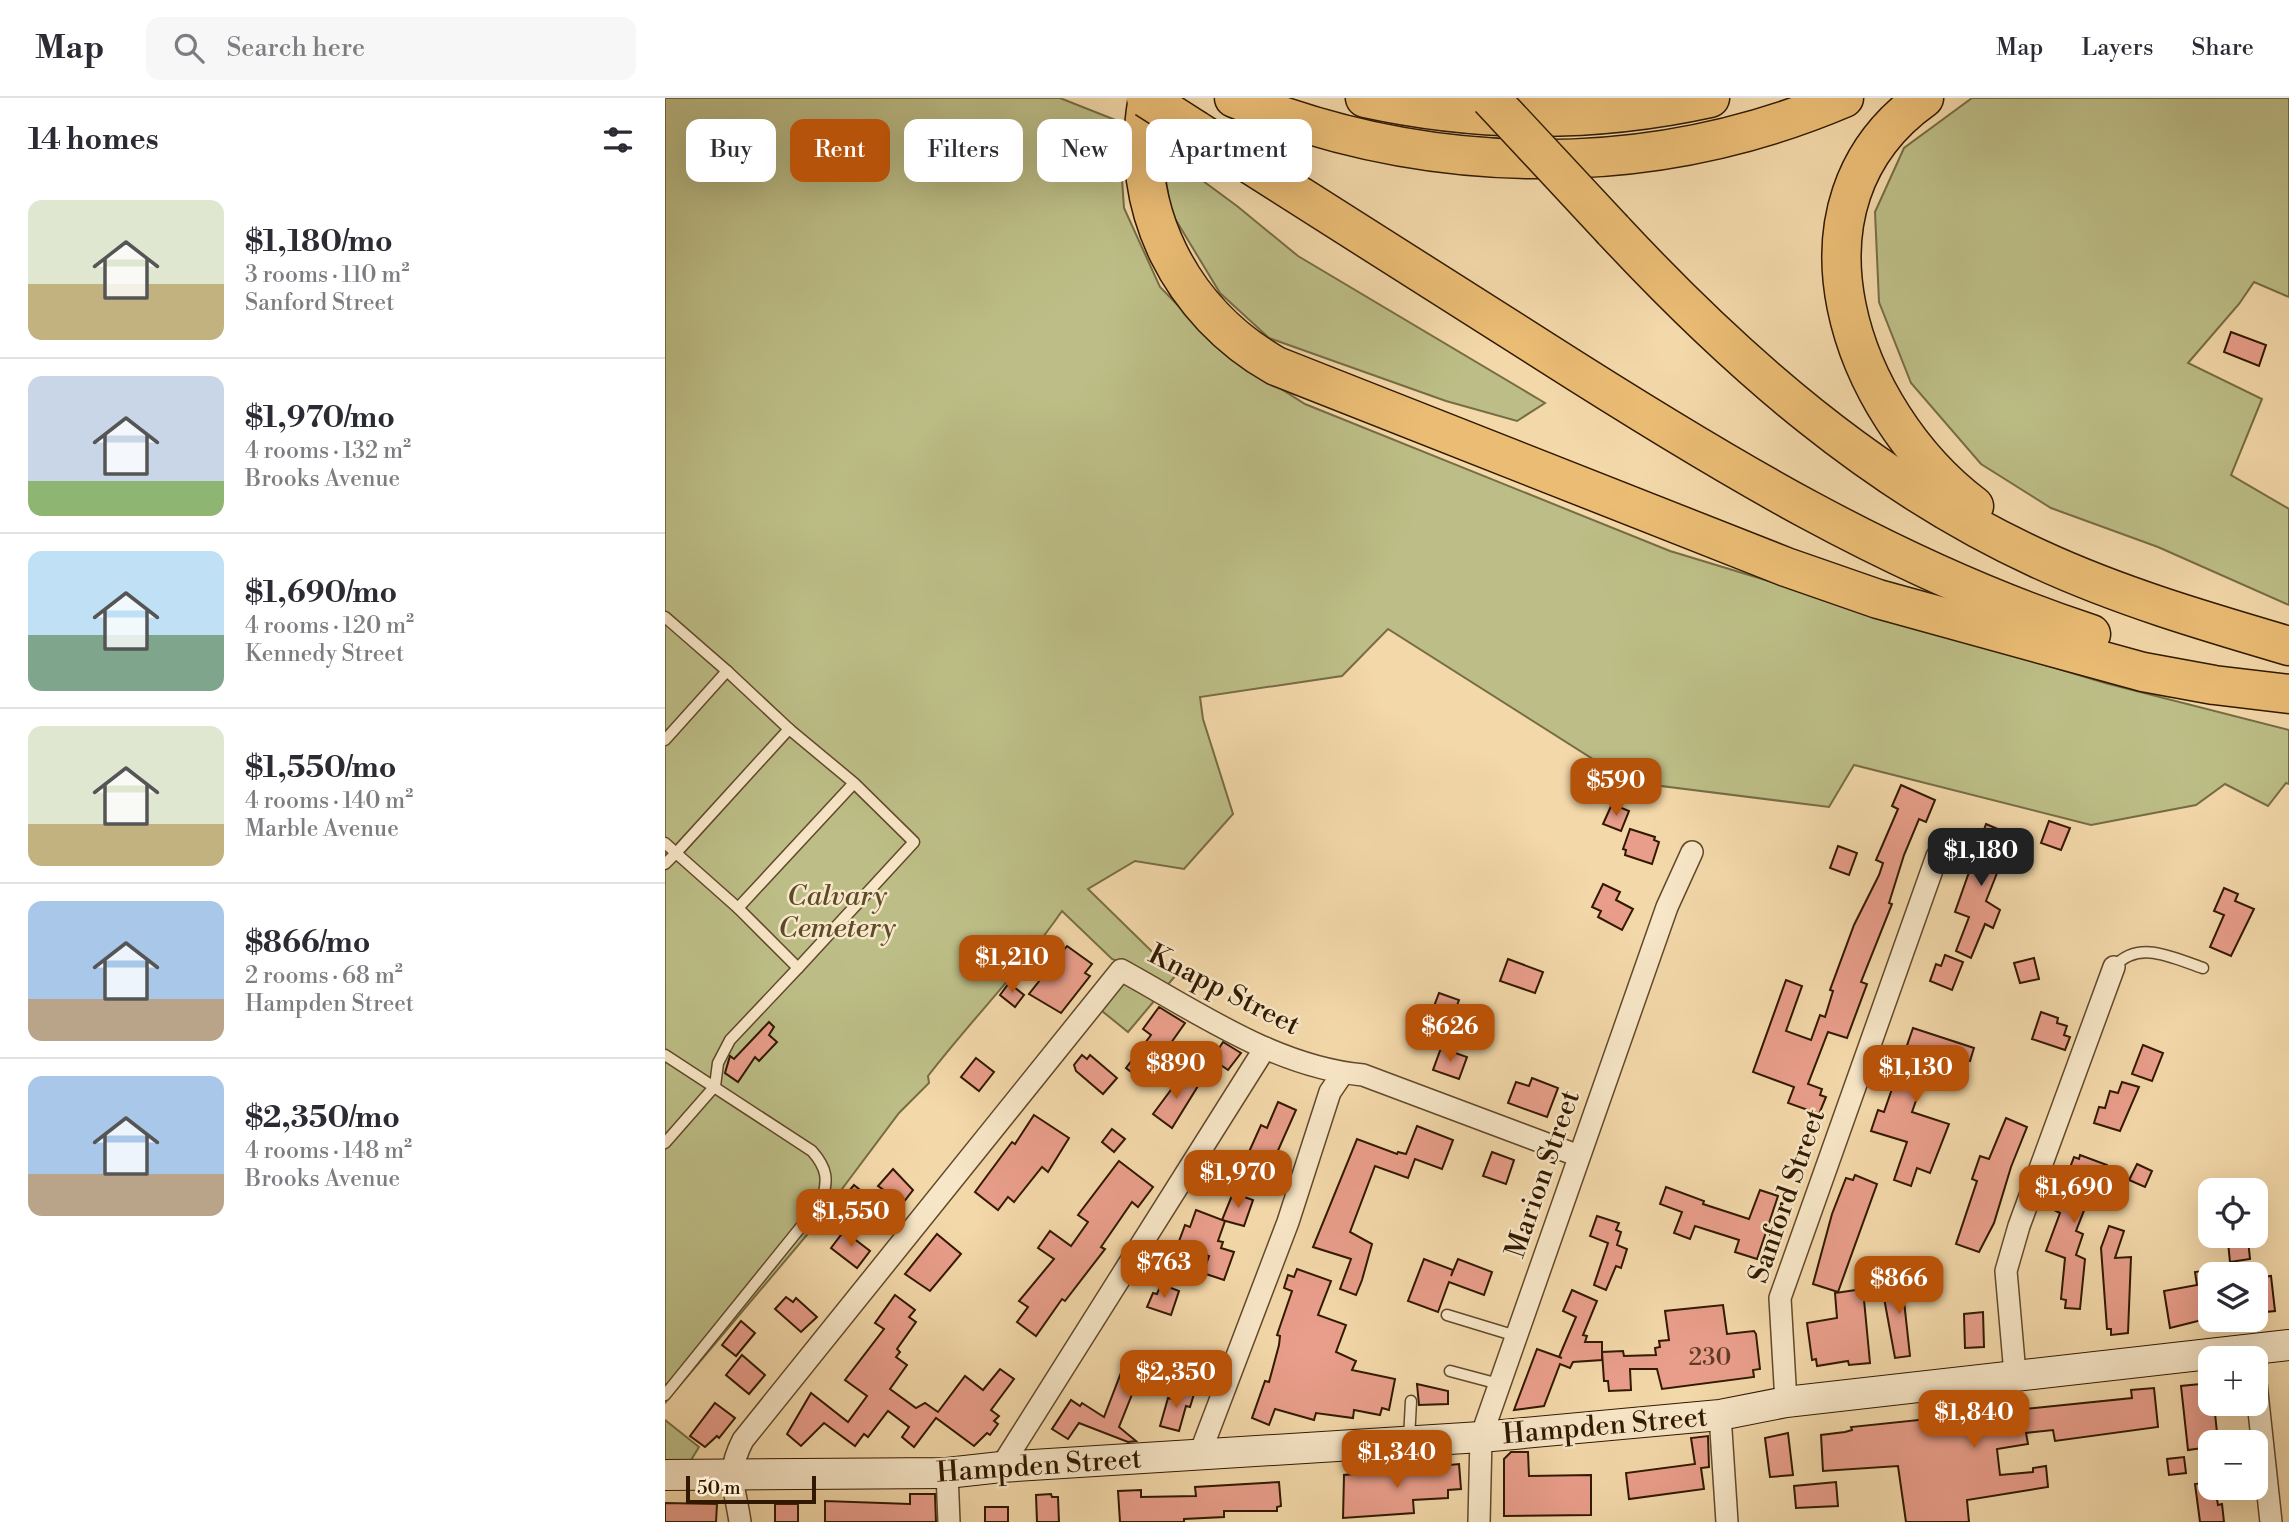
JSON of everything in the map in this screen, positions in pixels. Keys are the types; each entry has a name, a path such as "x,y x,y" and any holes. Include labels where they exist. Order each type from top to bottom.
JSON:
{"highway":[{"path":"1147,98 1671,432 1834,525 1947,580 2052,621 2289,692"},
{"path":"1147,98 1145,169 1153,216 1164,246 1187,288 1207,313 1232,338 1276,366 1773,562 1878,600 2143,672 2214,685 2289,692"},
{"path":"1234,98 1308,125 1401,147 1465,156 1555,161 1622,155 1709,140 1780,121 1844,98"},
{"path":"1365,98 1460,114 1551,118 1614,114 1710,98"},
{"path":"1490,98 1613,230 1729,347 1801,409 1853,449 1927,499 2061,569 2124,593 2289,646"},
{"path":"1924,98 1893,122 1876,142 1857,174 1845,209 1843,276 1850,318 1863,359 1907,439 1951,487 2041,550 2124,593"}],"main road":[{"name":"Hampden Street","path":"2268,1350 2289,1345"},
{"name":"Hampden Street","path":"665,1475 947,1473 1001,1467 1481,1437 1720,1415 1786,1402 2015,1374 2198,1359"}],"street":[{"name":"Marion Street","path":"1479,1522 1481,1437 1667,907 1692,852"},
{"name":"Sanford Street","path":"1786,1402 1780,1298 1937,856"},
{"path":"2015,1374 2006,1271 2032,1189 2114,967"},
{"name":"Knapp Street","path":"731,1475 732,1461 743,1440 1121,970 1265,1048 1343,1073 1363,1075 1579,1156"},
{"path":"1001,1467 1265,1048"},
{"path":"1199,1456 1288,1222 1330,1092 1343,1073"},
{"path":"1720,1415 1727,1522"},
{"path":"2260,1416 2271,1522"},
{"path":"947,1473 949,1522"},
{"path":"731,1475 740,1522"}],"lane":[{"path":"665,617 789,729 854,783 914,842 730,1041 718,1063 716,1086 665,1143"},
{"path":"665,740 727,671"},
{"path":"665,864 789,729"},
{"path":"738,908 854,783"},
{"path":"665,843 738,908 798,968"},
{"path":"2114,967 2123,956 2138,951 2153,952 2203,968"},
{"path":"665,1055 716,1086 811,1151 824,1164 828,1184 821,1202 665,1395"},
{"path":"1447,1315 1516,1336"},
{"path":"1450,1371 1499,1384"},
{"path":"1409,1442 1411,1401"}],"green space":[{"name":"Calvary Cemetery","path":"665,98 1060,98 1113,119 1037,119 1037,182 1122,182 1124,208 1160,287 1223,352 1305,404 1670,551 2105,683 2289,730 2289,784 2286,783 2268,806 2225,784 2196,805 2091,825 1854,765 1829,807 1629,782 1388,629 1342,676 1200,697 1203,719 1233,814 1184,869 1135,861 1088,889 1176,975 1128,1032 1102,1011 1134,968 1112,959 1062,911 1030,954 928,1076 929,1083 899,1113 812,1229 665,1403"},
{"path":"1972,98 2289,98 2289,297 2254,282 2239,304 2188,363 2262,399 2231,475 2289,509 2289,605 2158,547 2051,508 1981,464 1911,383 1879,302 1875,212 1904,148"},
{"path":"1166,182 1204,182 1298,256 1545,403 1517,421 1446,401 1269,338 1220,293 1171,212"},
{"path":"665,1420 699,1447 691,1460 665,1460"}],"building":[{"path":"2231,332 2266,345 2259,366 2224,352"},
{"path":"1901,785 1935,800 1926,822 1919,819 1904,855 1889,903 1892,904 1861,982 1867,984 1847,1038 1828,1032 1808,1084 1822,1089 1820,1095 1826,1097 1819,1114 1788,1103 1794,1087 1753,1072 1786,980 1802,986 1786,1031 1811,1040 1820,1015 1825,1017 1833,991 1830,990 1854,925 1883,863 1876,860 1898,809 1892,806"},
{"path":"1612,804 1629,811 1621,831 1603,824"},
{"path":"2049,821 2070,828 2061,850 2041,843"},
{"path":"1986,824 2012,835 1986,901 2000,910 1993,928 1985,924 1971,958 1956,951 1969,917 1955,912"},
{"path":"1630,829 1655,837 1654,840 1659,842 1652,864 1625,855 1626,850 1623,849"},
{"path":"1838,846 1857,853 1849,875 1830,868"},
{"path":"1603,884 1620,892 1616,900 1633,909 1622,930 1598,917 1601,911 1592,907"},
{"path":"2224,888 2238,894 2235,901 2254,909 2231,956 2210,947 2224,915 2214,911"},
{"path":"1067,946 1092,964 1085,973 1090,976 1061,1013 1029,994"},
{"path":"1945,955 1963,962 1952,990 1930,981 1936,964 1941,966"},
{"path":"2034,958 2039,979 2020,983 2014,963"},
{"path":"1508,959 1543,972 1535,993 1500,981"},
{"path":"1009,983 1024,995 1015,1007 1000,995"},
{"path":"1439,993 1459,1000 1453,1016 1433,1009"},
{"path":"1159,1007 1185,1023 1166,1050 1173,1056 1164,1067 1154,1058 1139,1078 1126,1068 1151,1035 1143,1029"},
{"path":"2041,1012 2058,1018 2057,1023 2067,1026 2064,1035 2070,1037 2065,1050 2032,1039"},
{"path":"769,1022 774,1027 769,1035 777,1042 759,1061 755,1057 738,1082 725,1073 730,1056 734,1059"},
{"path":"1913,1028 1974,1048 1970,1061 1934,1050 1912,1112 1949,1124 1930,1173 1917,1168 1911,1186 1894,1180 1907,1142 1871,1131 1878,1110 1884,1112"},
{"path":"1223,1042 1241,1053 1228,1070 1212,1059"},
{"path":"2143,1045 2163,1053 2152,1081 2132,1074"},
{"path":"1441,1048 1467,1057 1459,1079 1433,1070"},
{"path":"1082,1055 1087,1059 1090,1055 1117,1078 1103,1094 1076,1071 1074,1065"},
{"path":"976,1058 994,1072 979,1091 961,1077"},
{"path":"1182,1075 1198,1086 1172,1128 1153,1114"},
{"path":"1532,1078 1558,1088 1547,1117 1508,1103 1516,1082 1529,1086"},
{"path":"2122,1082 2139,1087 2120,1131 2094,1123 2099,1107 2105,1108 2110,1091 2118,1093"},
{"path":"1278,1102 1296,1110 1268,1173 1244,1163 1261,1125 1267,1128"},
{"path":"1034,1115 1069,1138 1048,1172 1042,1167 1014,1202 1008,1197 998,1210 975,1192 1012,1142 1015,1144"},
{"path":"2006,1118 2027,1127 2011,1167 1994,1223 1979,1252 1956,1244 1977,1181 1972,1179 1980,1156 1989,1159"},
{"path":"1417,1126 1453,1140 1442,1169 1415,1159 1408,1178 1375,1166 1350,1232 1372,1244 1362,1280 1356,1295 1340,1289 1351,1259 1313,1247 1357,1139 1397,1154 1406,1154"},
{"path":"1112,1129 1125,1139 1114,1152 1102,1142"},
{"path":"1492,1152 1514,1160 1506,1184 1483,1176"},
{"path":"2080,1155 2107,1165 2099,1187 2094,1185 2076,1231 2083,1234 2076,1255 2085,1259 2080,1309 2065,1308 2066,1300 2061,1299 2065,1258 2046,1251 2060,1213 2054,1210 2074,1157 2079,1159"},
{"path":"1119,1161 1153,1187 1138,1207 1132,1202 1101,1247 1105,1249 1065,1301 1062,1299 1036,1336 1017,1322 1028,1307 1019,1301 1054,1259 1038,1248 1050,1231 1071,1246 1088,1222 1078,1215"},
{"path":"2137,1164 2152,1171 2145,1187 2129,1180"},
{"path":"893,1169 913,1190 903,1203 878,1186"},
{"path":"1855,1175 1877,1184 1838,1292 1813,1284 1832,1214 1846,1178 1853,1180"},
{"path":"854,1185 870,1198 842,1232 825,1220"},
{"path":"1666,1187 1704,1201 1703,1204 1749,1219 1760,1190 1778,1196 1757,1259 1735,1252 1739,1240 1695,1226 1690,1239 1674,1233 1682,1212 1660,1204"},
{"path":"1233,1193 1253,1200 1244,1226 1222,1220"},
{"path":"1196,1210 1225,1221 1218,1241 1223,1242 1221,1248 1234,1252 1224,1280 1203,1273 1209,1256 1178,1244 1185,1225 1190,1227"},
{"path":"1597,1216 1619,1223 1616,1230 1621,1232 1617,1245 1627,1249 1621,1268 1616,1266 1606,1290 1594,1285 1608,1243 1590,1236"},
{"path":"2109,1226 2124,1231 2115,1258 2131,1257 2128,1333 2111,1335 2111,1329 2107,1329 2101,1248"},
{"path":"844,1231 870,1251 857,1268 831,1248"},
{"path":"937,1234 961,1254 930,1291 905,1274"},
{"path":"2229,1248 2249,1248 2250,1259 2230,1262"},
{"path":"1424,1259 1453,1270 1451,1276 1458,1259 1492,1272 1484,1295 1449,1282 1438,1312 1408,1301"},
{"path":"1297,1269 1331,1281 1318,1315 1346,1325 1336,1352 1356,1361 1352,1370 1395,1379 1389,1410 1382,1408 1380,1415 1354,1410 1353,1418 1316,1413 1314,1420 1275,1409 1269,1425 1252,1418 1265,1381 1269,1382 1279,1345 1280,1336 1277,1335 1292,1291 1284,1288 1288,1275 1294,1277"},
{"path":"2195,1272 2198,1272 2198,1321 2170,1328 2164,1291 2197,1285"},
{"path":"2268,1276 2271,1276 2275,1311 2268,1312"},
{"path":"1912,1281 1915,1300 1904,1301 1910,1356 1895,1358 1882,1287"},
{"path":"1161,1284 1179,1291 1171,1315 1147,1307 1153,1293 1157,1294"},
{"path":"1863,1289 1870,1363 1849,1365 1848,1361 1817,1366 1816,1359 1812,1360 1807,1323 1837,1318 1835,1293"},
{"path":"1572,1290 1597,1301 1583,1335 1587,1336 1585,1342 1602,1342 1602,1360 1573,1362 1570,1368 1560,1364 1544,1406 1514,1410 1537,1349 1559,1357 1576,1317 1563,1311"},
{"path":"895,1295 915,1310 909,1317 916,1322 897,1349 900,1352 896,1357 907,1365 890,1389 916,1408 925,1403 938,1412 965,1376 983,1390 1000,1369 1014,1379 991,1410 999,1416 994,1421 998,1424 990,1435 987,1433 974,1446 936,1418 914,1447 902,1437 909,1427 888,1411 868,1437 864,1434 855,1446 824,1423 801,1446 787,1434 811,1393 848,1422 867,1396 845,1380 884,1329 875,1323"},
{"path":"786,1297 793,1302 796,1298 817,1317 801,1332 775,1309"},
{"path":"1723,1305 1727,1334 1754,1331 1756,1334 1760,1369 1753,1370 1754,1377 1662,1389 1657,1369 1630,1369 1631,1390 1609,1391 1608,1381 1604,1381 1602,1352 1623,1351 1624,1356 1656,1355 1655,1348 1660,1347 1659,1341 1669,1340 1665,1311"},
{"path":"1983,1312 1984,1347 1965,1348 1964,1314"},
{"path":"741,1321 755,1333 736,1356 722,1345"},
{"path":"742,1355 765,1375 749,1394 726,1375"},
{"path":"1124,1365 1139,1377 1119,1427 1136,1441 1128,1442 1079,1423 1068,1439 1052,1429 1071,1400 1080,1406 1082,1403 1104,1417"},
{"path":"1417,1384 1448,1391 1448,1404 1419,1405"},
{"path":"2198,1384 2198,1416 2215,1416 2217,1430 2198,1430 2198,1449 2188,1450 2181,1386"},
{"path":"2154,1388 2158,1427 2055,1441 2053,1430 2026,1433 2028,1444 1997,1449 2000,1475 2033,1472 2033,1468 2046,1466 2048,1487 1967,1500 1969,1522 1906,1522 1898,1466 1823,1471 1821,1435 1845,1432 1852,1430 1851,1427 2132,1398 2131,1390"},
{"path":"1175,1389 1194,1394 1190,1407 1186,1406 1179,1431 1160,1426 1168,1398 1172,1399"},
{"path":"715,1403 735,1418 719,1438 717,1436 705,1447 690,1436"},
{"path":"1788,1433 1793,1475 1770,1477 1765,1438"},
{"path":"1708,1436 1709,1467 1701,1468 1704,1489 1629,1499 1626,1473 1695,1464 1691,1438"},
{"path":"1511,1452 1528,1452 1529,1476 1591,1475 1591,1515 1504,1516 1504,1459"},
{"path":"2184,1457 2186,1473 2169,1475 2167,1459"},
{"path":"1459,1464 1461,1489 1448,1490 1448,1498 1413,1500 1414,1513 1343,1518 1344,1475"},
{"path":"1279,1482 1281,1506 1277,1507 1277,1511 1224,1511 1224,1517 1184,1519 1184,1522 1120,1522 1118,1491 1141,1490 1141,1497 1196,1496 1195,1487"},
{"path":"1836,1482 1838,1506 1796,1508 1794,1486"},
{"path":"2195,1484 2198,1484 2198,1500 2217,1500 2218,1505 2222,1504 2224,1522 2200,1522"},
{"path":"910,1494 935,1494 936,1522 825,1522 825,1501 910,1504"},
{"path":"1051,1494 1052,1497 1058,1497 1059,1522 1037,1522 1036,1495"},
{"path":"665,1503 717,1504 716,1522 665,1522"},
{"path":"775,1504 798,1504 798,1522 775,1522"},
{"path":"985,1507 1008,1507 1008,1522 985,1522"}]}
